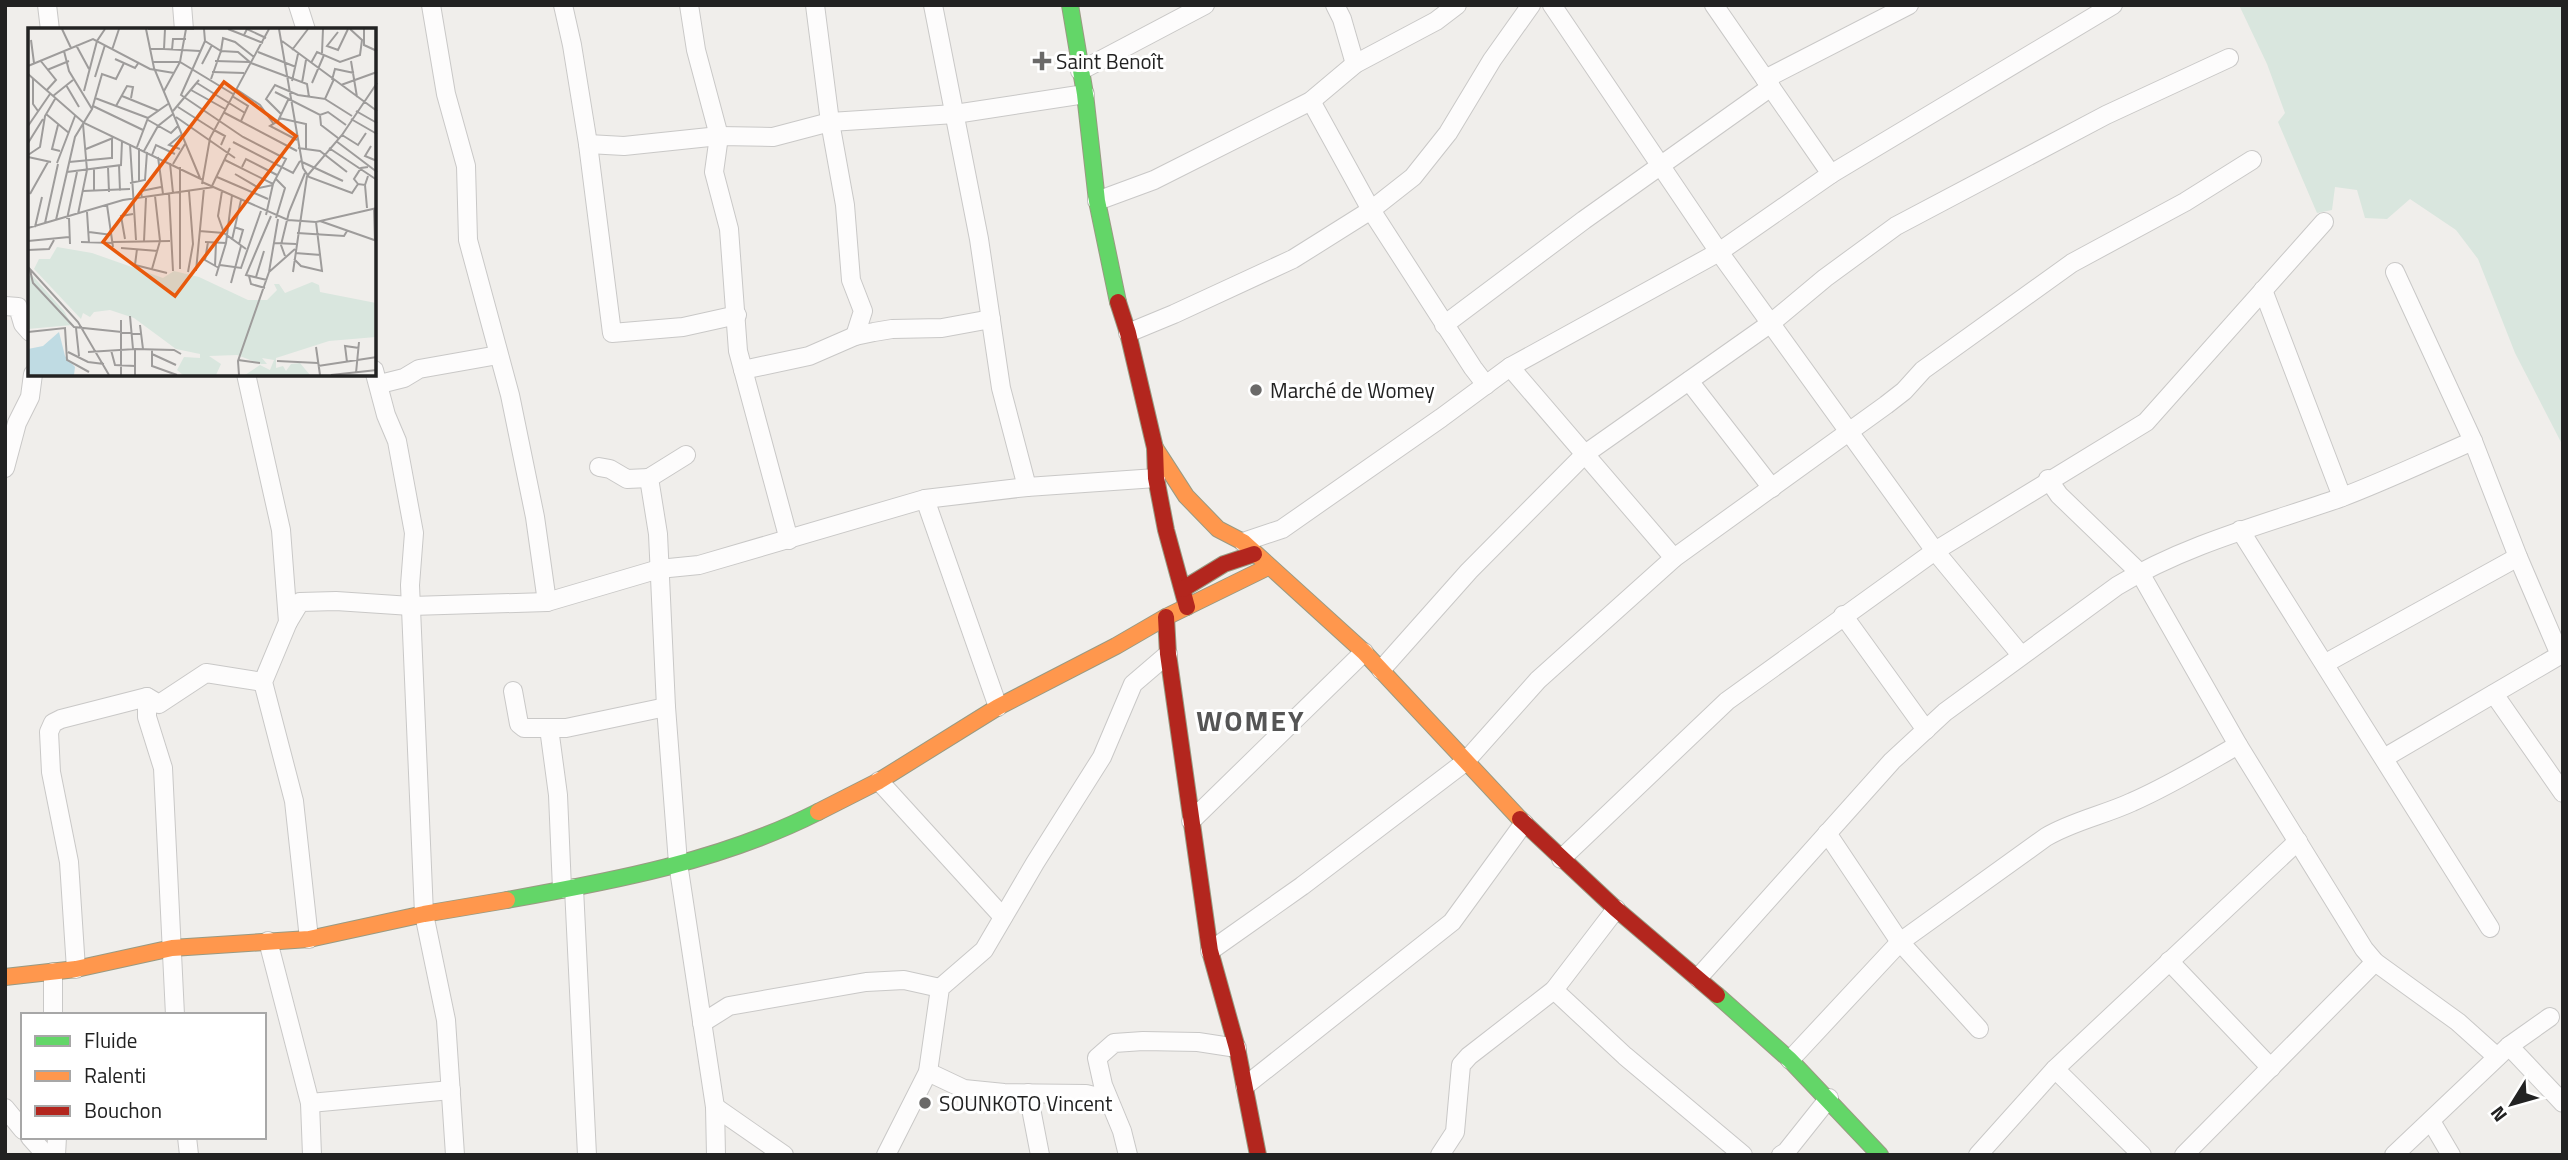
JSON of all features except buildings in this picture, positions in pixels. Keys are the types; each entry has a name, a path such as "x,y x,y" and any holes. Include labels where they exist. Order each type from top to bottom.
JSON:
{"main road":[{"path":"1070,5 1085,94 1097,201 1119,306 1155,448 1156,478 1166,530 1187,607"},
{"path":"1155,448 1186,496 1218,529 1248,548 1364,652 1524,823 1616,909 1790,1060 1829,1098 1880,1155"},
{"path":"1183,589 1248,548"},
{"path":"5,977 76,969 172,948 309,939 424,914 568,888 713,855 784,829 879,781 998,707 1166,617 1268,567"},
{"path":"1166,617 1168,654 1210,951 1237,1048 1258,1155"}],"street":[{"path":"47,5 50,28"},
{"path":"182,5 184,28"},
{"path":"298,5 305,28"},
{"path":"430,5 446,94 466,166 468,240 510,395 535,517 547,602"},
{"path":"563,5 589,144 612,333 683,327 737,315"},
{"path":"689,5 696,50 719,136 714,172 729,229 738,351 789,540"},
{"path":"815,5 845,205 851,280 863,311 855,336"},
{"path":"933,5 955,114 1001,388 1027,487"},
{"path":"1335,5 1342,19 1355,64"},
{"path":"1097,201 1154,180 1311,102 1355,64 1436,22 1457,5"},
{"path":"1128,333 1293,259 1371,210 1413,177 1448,133 1492,60 1531,5"},
{"path":"1552,5 1770,323 1935,551 2021,655"},
{"path":"1714,5 1831,174"},
{"path":"1444,325 1768,83 1909,5"},
{"path":"1248,548 1282,529 1510,367 1719,252 1831,174 2113,5"},
{"path":"1080,71 1200,6"},
{"path":"1381,670 1469,571 1585,454 1770,323 1825,278 1896,226 1981,179 2229,58"},
{"path":"589,144 624,146 719,136 773,137 831,122 955,114 1085,94"},
{"path":"1311,102 1371,210 1444,325 1486,385"},
{"path":"1210,951 1302,886 1465,762 1538,680 1674,558 1904,391 1923,369 2071,263 2185,202 2252,160"},
{"path":"1561,859 1727,701 1935,551 2048,479 2146,422 2324,222"},
{"path":"2384,758 2560,655 2473,441 2395,272"},
{"path":"2263,290 2342,497"},
{"path":"5,306 18,307 23,324 28,330"},
{"path":"743,369 809,356 855,336 892,329 942,328 991,318"},
{"path":"455,1155 446,1020 424,914 410,585 414,533 397,441 386,415 377,377 404,378 419,369 498,355"},
{"path":"1510,367 1674,558"},
{"path":"5,468 17,423 30,397 33,376"},
{"path":"246,376 281,530 288,622"},
{"path":"1689,381 1772,488"},
{"path":"1698,978 1892,761 1945,712 2021,655 2140,573 2240,530 2342,497 2473,441"},
{"path":"599,467 610,469 627,480 649,478 686,455"},
{"path":"649,478 658,534 666,707 678,863 715,1107 716,1155"},
{"path":"309,939 294,801 263,682 288,622 300,602 337,601 411,606 547,602 659,569 699,565 926,499 1027,487 1156,478"},
{"path":"2048,479 2059,495 2140,573 2238,745 2364,949 2375,962 2503,1052 2563,1103"},
{"path":"926,499 998,707"},
{"path":"2240,530 2490,928"},
{"path":"2326,663 2518,556"},
{"path":"1843,615 1926,730"},
{"path":"1191,821 1364,652"},
{"path":"886,1155 928,1072 940,989 984,950 1102,757 1133,684 1168,654"},
{"path":"76,969 69,862 51,772 49,732 53,723 147,698 159,704 206,673 263,682"},
{"path":"513,691 519,724 524,728 566,728 666,707"},
{"path":"2494,694 2563,793"},
{"path":"147,698 147,717 163,768 175,1013"},
{"path":"549,728 568,888 587,1155"},
{"path":"1790,1060 1900,942 2063,827 2105,814 2134,801 2238,745"},
{"path":"879,781 1003,918"},
{"path":"1245,1086 1452,922 1524,823"},
{"path":"1827,833 1900,942 1979,1029"},
{"path":"1978,1155 2055,1069 2298,841"},
{"path":"1440,1155 1455,1132 1461,1065 1468,1056 1554,990 1616,909"},
{"path":"268,941 310,1103 312,1155"},
{"path":"2169,961 2271,1068"},
{"path":"2184,1155 2375,962"},
{"path":"53,972 53,1013"},
{"path":"702,1023 729,1006 866,982 904,980 940,989"},
{"path":"1554,990 1625,1056 1743,1155"},
{"path":"2395,1155 2503,1052 2550,1017"},
{"path":"1128,1155 1122,1131 1107,1099 1097,1058 1114,1043 1198,1042 1237,1048"},
{"path":"2055,1069 2142,1155"},
{"path":"928,1072 964,1089 1087,1094 1107,1099"},
{"path":"310,1103 451,1090"},
{"path":"1028,1093 1040,1155"},
{"path":"1781,1155 1829,1098"},
{"path":"715,1107 784,1155"},
{"path":"5,1108 21,1128"},
{"path":"2431,1121 2451,1155"},
{"path":"32,1139 46,1155"}],"shaded area":[{"path":"2239,5 2563,5 2563,446 2515,353 2478,259 2456,230 2410,199 2387,219 2365,218 2357,190 2335,187 2332,210 2317,213 2278,122 2285,113 2267,64"}],"traffic: fast":[{"path":"1070,5 1085,94 1097,201 1118,302"},
{"path":"507,900 626,877 705,856 743,844 818,812"},
{"path":"1717,995 1790,1060 1880,1155"}],"traffic: slow":[{"path":"1155,448 1186,496 1218,529 1243,542 1364,652 1520,819"},
{"path":"818,812 879,781 998,707 1166,617 1268,567"},
{"path":"5,977 76,969 172,948 309,939 424,914 507,900"}],"traffic: jam":[{"path":"1118,302 1155,448 1156,478 1166,530 1187,607"},
{"path":"1183,589 1224,564 1254,554"},
{"path":"1166,617 1168,654 1210,951 1237,1048 1258,1155"},
{"path":"1520,819 1616,909 1717,995"}],"place":[{"name":"Saint Benoît","path":"1042,61"},
{"name":"Marché de Womey","path":"1256,390"},
{"name":"SOUNKOTO Vincent","path":"925,1103"}],"district":[{"name":"WOMEY","path":"1251,720"}]}
